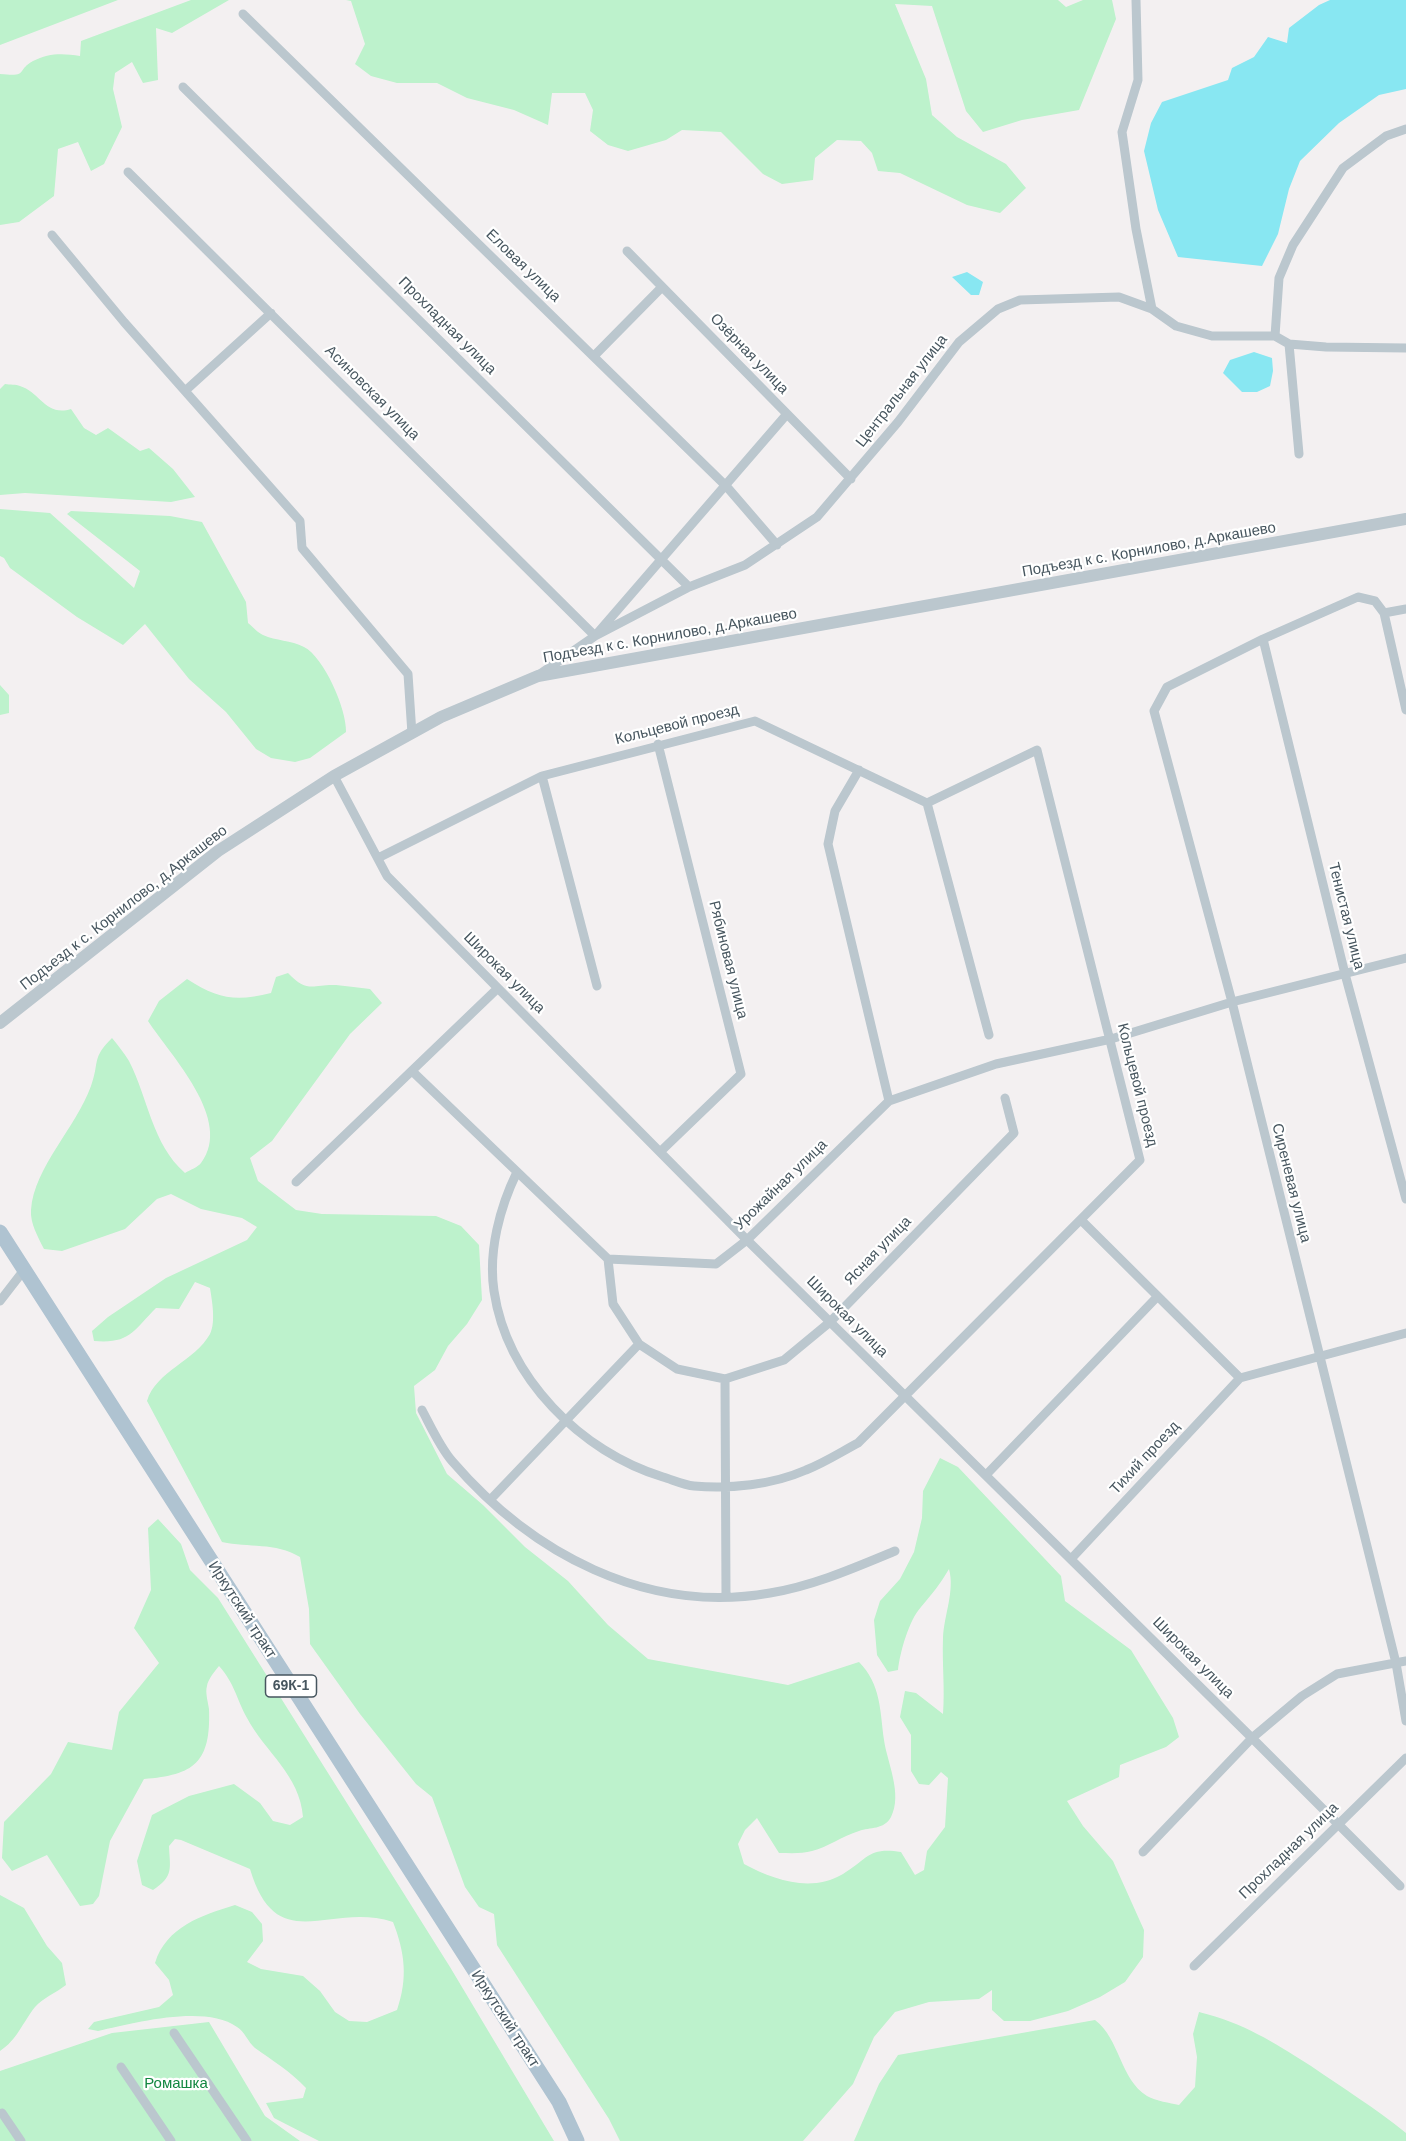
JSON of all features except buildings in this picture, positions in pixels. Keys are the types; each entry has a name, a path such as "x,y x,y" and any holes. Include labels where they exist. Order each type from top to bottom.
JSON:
{"main road":[{"name":"Иркутский тракт","path":"0,1233 559,2102 577,2141"}],"street":[{"path":"1136,0 1138,80 1122,132 1136,230 1152,309"},
{"name":"Еловая улица","path":"243,14 727,487 777,545"},
{"name":"Прохладная улица","path":"183,87 689,587"},
{"path":"1275,336 1279,278 1293,245 1343,168 1386,136 1406,129"},
{"name":"Асиновская улица","path":"128,172 595,636"},
{"path":"52,235 300,521 302,548 408,674 412,734"},
{"name":"Озёрная улица","path":"627,251 851,479"},
{"path":"594,356 663,287"},
{"name":"Центральная улица","path":"538,676 595,636 689,587 745,565 817,517 898,422 959,342 998,309 1020,300 1119,297 1152,309 1176,326 1212,336 1275,336 1289,344 1406,348"},
{"path":"185,391 271,313"},
{"path":"1289,344 1299,454"},
{"path":"595,636 727,487 787,414"},
{"name":"Подъезд к с. Корнилово, д.Аркашево","path":"0,1023 218,851 334,776 441,717 538,676 1406,519"},
{"path":"1263,639 1358,597 1375,601 1383,613 1406,710"},
{"path":"1383,613 1406,609"},
{"name":"Сиреневая улица","path":"1263,639 1167,687 1154,711 1232,1002 1318,1356 1401,1662"},
{"name":"Тенистая улица","path":"1263,639 1345,974 1406,1199"},
{"name":"Кольцевой проезд","path":"378,858 542,776 658,744 755,721 927,803 1037,750 1140,1160 858,1443 805,1471 751,1485 692,1486 639,1470 592,1444 538,1392 508,1340 494,1290 495,1239 506,1195 517,1172"},
{"name":"Рябиновая улица","path":"658,744 741,1074 660,1152"},
{"path":"859,770 836,811 828,844 889,1101 996,1064 1111,1039 1232,1002 1406,958"},
{"name":"Широкая улица","path":"334,776 387,876 747,1240 1400,1886"},
{"path":"542,776 597,987"},
{"path":"927,803 989,1035"},
{"path":"296,1182 498,988"},
{"path":"412,1071 608,1259"},
{"name":"Ясная улица","path":"608,1259 613,1304 639,1344 677,1369 725,1379 784,1360 830,1322 1014,1133 1005,1098"},
{"name":"Урожайная улица","path":"608,1259 716,1264 747,1240 889,1101"},
{"path":"1081,1220 1240,1378 1406,1333"},
{"path":"0,1301 24,1270"},
{"path":"986,1475 1157,1297"},
{"path":"490,1500 639,1344"},
{"name":"Тихий проезд","path":"1071,1558 1240,1378"},
{"path":"725,1379 726,1596"},
{"path":"422,1410 450,1460 490,1500 535,1539 582,1566 628,1583 678,1594 726,1596 768,1594 808,1584 895,1551"},
{"path":"1143,1852 1252,1738 1302,1696 1337,1674 1401,1662 1406,1721"},
{"name":"Прохладная улица","path":"1194,1966 1406,1758"},
{"path":"174,2032 247,2141"},
{"path":"121,2067 171,2141"},
{"path":"2,2113 21,2141"}],"green space":[{"path":"0,0 118,0 0,45"},
{"path":"191,0 229,0 172,33 156,28 158,80 143,83 132,62 115,73 113,89 122,127 104,164 91,171 78,142 58,149 54,196 19,222 0,225 0,74 19,74 33,61 50,55 80,56 81,41"},
{"path":"346,0 1058,0 1066,7 1083,0 1112,0 1116,19 1079,110 1022,120 983,132 966,111 932,6 895,4 926,79 932,115 957,137 1006,164 1026,188 1000,213 967,205 900,173 878,171 872,153 861,141 837,140 815,158 813,180 782,184 763,174 721,132 682,130 666,140 628,151 608,145 590,131 593,110 585,93 552,93 548,125 514,110 467,98 437,83 397,83 371,76 355,64 365,44 351,1"},
{"path":"5,384 18,385 27,389 55,410 71,409 84,428 96,435 108,428 140,451 149,448 173,469 195,497 171,502 25,493 0,495 0,389"},
{"path":"0,509 50,513 134,588 140,571 67,514 71,511 170,516 202,522 246,602 248,623 263,635 299,645 312,653 333,685 343,711 346,732 310,758 295,762 271,758 256,749 226,712 189,679 145,624 123,645 77,617 10,568 0,556"},
{"path":"0,685 9,695 9,713 0,715"},
{"path":"288,973 306,986 336,985 370,989 382,1003 350,1034 272,1141 250,1158 258,1181 296,1210 322,1214 436,1216 461,1226 479,1245 482,1300 467,1324 448,1346 435,1370 414,1386 416,1413 447,1474 483,1505 525,1547 568,1581 608,1625 648,1659 788,1685 859,1662 872,1679 878,1698 884,1740 895,1788 891,1817 881,1826 853,1833 804,1853 779,1853 757,1818 745,1830 738,1844 744,1864 780,1879 818,1883 843,1874 869,1855 890,1851 901,1852 915,1875 924,1870 927,1851 945,1827 948,1778 941,1772 929,1785 919,1784 911,1771 911,1735 900,1717 905,1691 916,1693 943,1714 943,1638 951,1586 949,1569 913,1620 903,1646 898,1670 888,1672 877,1655 874,1620 880,1601 900,1579 914,1552 922,1518 923,1491 940,1458 958,1467 1061,1576 1065,1601 1131,1650 1173,1718 1179,1737 1166,1747 1120,1765 1119,1777 1067,1801 1083,1826 1113,1861 1144,1930 1143,1957 1125,1982 1100,1997 1068,2011 1030,2021 1004,2021 992,2010 992,1990 979,1999 929,2002 895,2012 874,2037 853,2084 803,2141 620,2141 609,2119 497,1945 494,1914 479,1907 465,1887 432,1797 416,1784 360,1714 310,1644 309,1609 300,1557 271,1547 222,1542 147,1401 159,1382 195,1352 210,1334 213,1318 210,1288 195,1282 179,1309 156,1308 136,1329 123,1338 94,1341 92,1331 108,1317 166,1278 247,1240 257,1227 242,1218 201,1209 171,1194 157,1199 125,1229 62,1251 44,1249 33,1225 31,1210 40,1178 84,1102 94,1078 98,1056 112,1038 136,1075 165,1148 185,1173 201,1163 209,1146 210,1127 205,1108 195,1089 148,1021 159,1001 187,979 218,995 237,998 271,993 276,977"},
{"path":"158,1519 181,1544 190,1570 218,1598 450,1967 554,2141 319,2141 274,2118 266,2103 303,2098 306,2088 288,2071 255,2048 240,2029 223,2020 207,2017 169,2017 98,2031 88,2029 94,2022 159,2007 173,1995 169,1980 155,1963 168,1940 176,1931 198,1918 235,1905 252,1912 262,1924 263,1941 247,1962 261,1969 303,1976 320,1991 335,2012 349,2021 367,2022 397,2010 403,1987 404,1966 393,1922 370,1917 290,1920 275,1912 261,1896 250,1869 175,1839 169,1846 168,1876 153,1890 142,1885 137,1861 152,1815 189,1796 234,1784 260,1803 273,1821 290,1825 303,1817 296,1789 289,1776 254,1730 232,1685 219,1666 206,1688 209,1727 207,1742 202,1754 196,1763 176,1774 144,1779 110,1841 99,1896 93,1904 80,1906 47,1855 12,1871 2,1858 4,1822 51,1774 68,1742 112,1750 119,1712 159,1663 134,1628 151,1590 148,1528"},
{"path":"0,1895 24,1908 47,1946 62,1963 66,1985 35,2007 15,2036 0,2051"},
{"path":"1199,2012 1244,2028 1297,2057 1359,2098 1406,2133 1406,2141 854,2141 879,2084 898,2055 1095,2020 1110,2038 1131,2080 1138,2089 1151,2098 1179,2105 1195,2087 1197,2057 1193,2034"},
{"name":"Ромашка","path":"209,2022 265,2116 300,2141 0,2141 0,2071 112,2033"}],"water":[{"path":"1330,0 1406,0 1406,89 1379,95 1339,123 1300,161 1289,189 1278,234 1262,266 1178,257 1158,210 1144,151 1151,123 1162,102 1228,80 1232,68 1254,57 1268,37 1287,43 1289,28 1319,5"},
{"path":"967,272 983,282 979,295 971,295 952,277"},
{"path":"1254,352 1272,358 1273,371 1270,386 1257,392 1242,392 1223,373 1230,360"}]}
